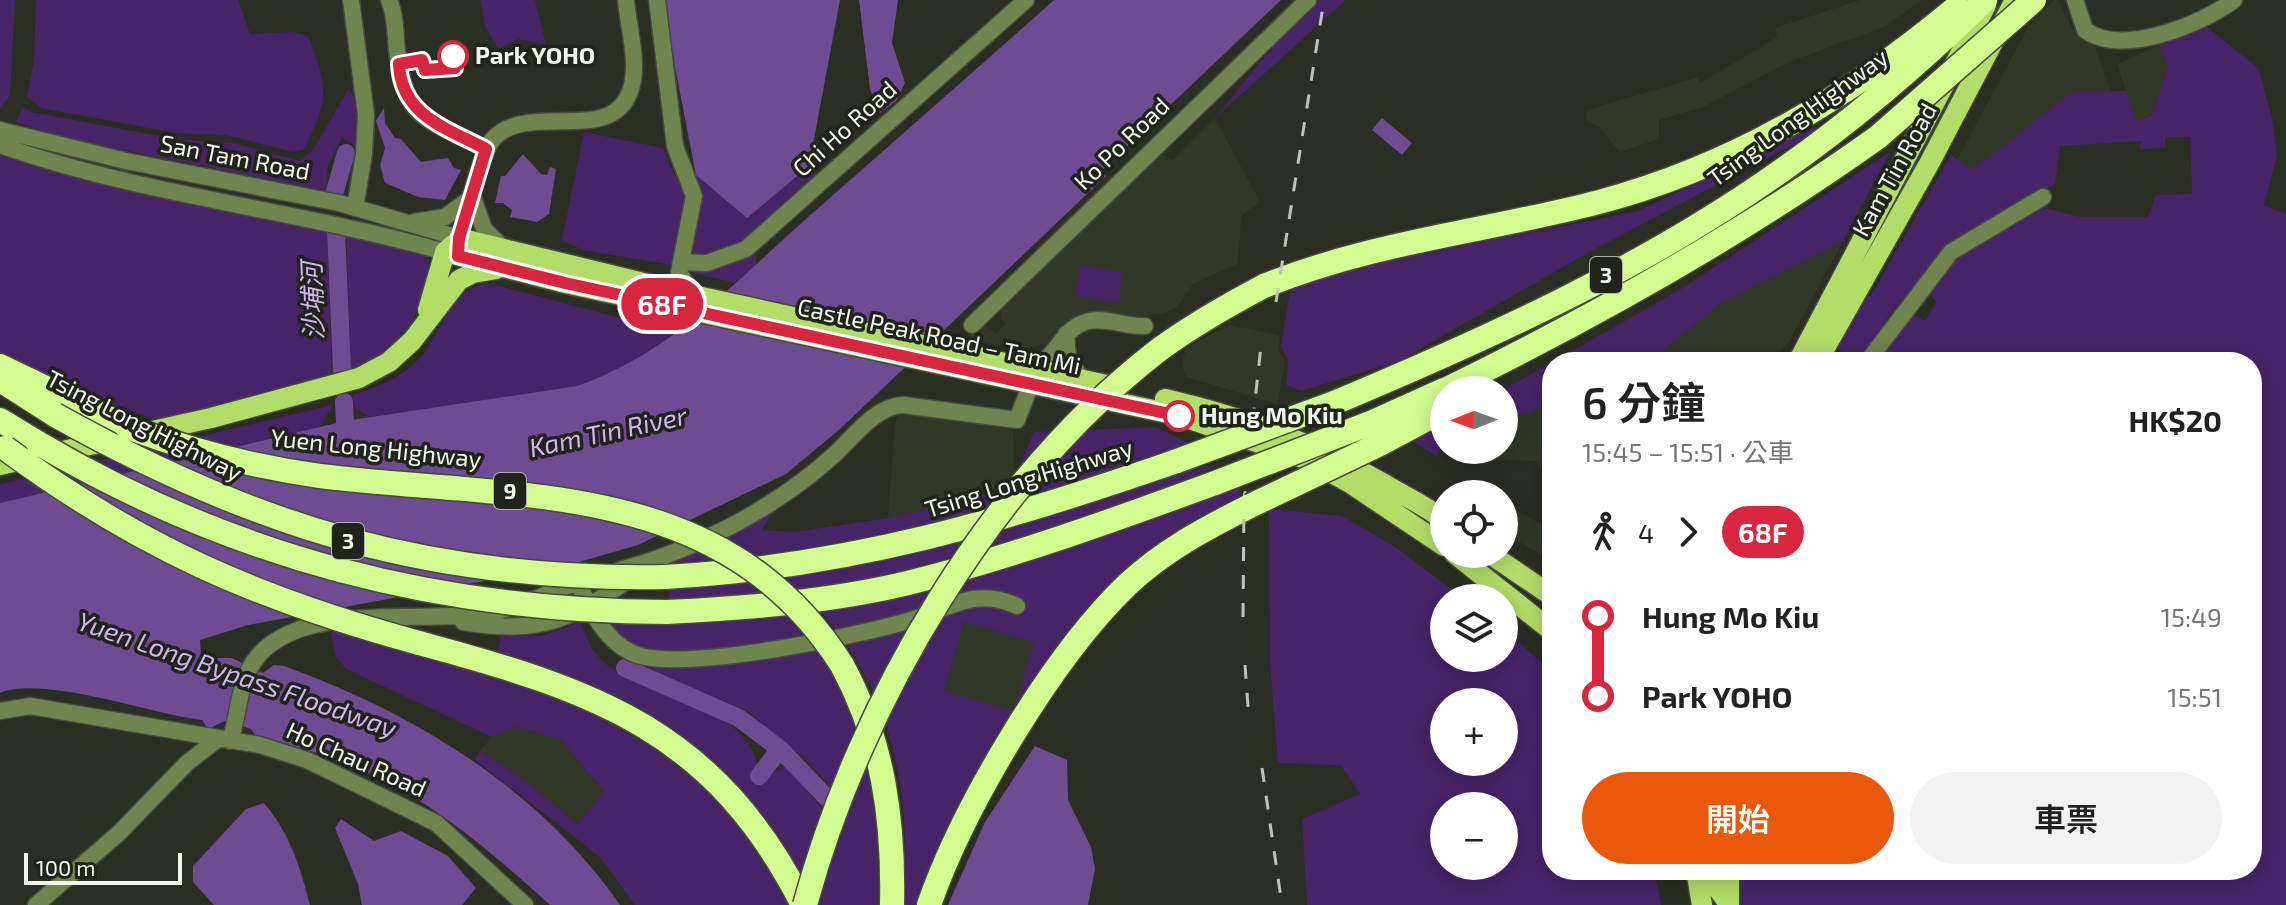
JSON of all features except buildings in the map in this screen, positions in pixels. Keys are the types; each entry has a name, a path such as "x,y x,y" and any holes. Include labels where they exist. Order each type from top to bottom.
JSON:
{"highway":[{"path":"804,905 829,830 873,727 932,615 992,524 1062,441 1145,361 1187,330 1264,286 1366,250 1596,202 1664,182 1852,102 1965,0"},
{"name":"Tsing Long Highway","path":"0,380 37,395 115,448 213,496 331,537 395,553 503,571 584,577 665,566 778,568 877,551 967,530 1177,461 1334,403 1469,345 1622,266 1780,172 1852,102 1933,51 1987,0"},
{"name":"3","path":"1472,376 1576,324 1792,198 1878,137 2034,0"},
{"path":"1545,352 1576,324"},
{"path":"1504,376 1542,354"},
{"name":"Yuen Long Highway","path":"0,366 37,395 152,436 265,467 350,479 562,498 659,521 713,544 777,587 808,618 842,665 866,715 885,778 890,817 892,905"},
{"name":"3","path":"3,441 224,534 304,562 393,585 491,602 568,611 666,612 776,605 906,583 1020,550 1215,483 1373,422 1430,396"},
{"path":"929,905 960,832 996,767 1060,666 1092,624 1129,584 1161,557 1250,506 1430,418"},
{"path":"3,441 81,501 167,552 282,602 571,689 632,718 703,767 745,811 769,843 804,905"}],"main road":[{"name":"Kam Tin Road","path":"1818,352 1987,0"},
{"name":"Kam Tin Road","path":"1819,352 1930,162 2015,0"},
{"path":"447,293 454,249 504,258"},
{"name":"Castle Peak Road – Tam Mi","path":"422,329 454,249"},
{"name":"Castle Peak Road – Tam Mi","path":"504,258 689,299 968,354 1032,376 1133,403 1273,446 1350,483 1430,537"},
{"name":"Castle Peak Road – Tam Mi","path":"3,441 345,384 389,362 422,329 447,293 467,275 504,258 643,281 689,299 948,367 1082,379 1226,413 1280,431 1328,452 1430,512"},
{"name":"Castle Peak Road – Tam Mi","path":"1394,490 1430,520"},
{"path":"1473,568 1542,623"},
{"path":"1494,568 1542,604"},
{"path":"1511,568 1542,589"},
{"path":"1698,880 1702,905"},
{"path":"1721,880 1729,905"}],"street":[{"path":"351,0 366,115 364,154 355,208 360,220 372,231"},
{"path":"389,0 399,76 409,102 429,119 486,149"},
{"path":"454,249 486,149 500,132 521,122 590,122 602,119 622,105 629,94 634,70 626,0"},
{"path":"657,0 675,146 694,196 680,267 689,299"},
{"name":"Chi Ho Road","path":"643,281 662,280 680,267 707,263 746,249 1026,0"},
{"name":"Ko Po Road","path":"972,325 1308,0"},
{"path":"2075,0 2085,30 2112,41 2187,27 2215,15 2234,0"},
{"name":"San Tam Road","path":"0,130 72,149 355,208 408,222 454,249"},
{"name":"San Tam Road","path":"0,145 53,163 162,190 454,249"},
{"path":"408,222 445,217 473,196"},
{"path":"473,196 484,229 504,258"},
{"path":"1875,352 1951,252 2043,197"},
{"path":"422,614 519,628 553,623 665,566 699,541 782,493 832,457 887,408 903,405 1017,420 1032,376 1066,334 1091,321 1145,326"},
{"path":"1066,334 1068,359 1082,379"},
{"path":"36,905 119,833 187,763 227,737 252,663 268,646 307,628 381,615 475,615 501,610 578,582 665,566"},
{"path":"578,582 601,626 624,648 647,657 668,659 764,650 841,637 904,622 979,596 995,596 1017,606"},
{"name":"Ho Chau Road","path":"0,711 30,706 227,737 307,760 428,818 525,905"}],"shaded area":[{"path":"0,0 15,0 10,95 0,109"},
{"path":"36,0 238,0 250,34 292,32 308,36 320,69 323,94 318,117 304,149 293,152 226,135 176,133 41,108 27,97 34,61"},
{"path":"481,0 535,0 546,45 519,39 498,49 485,26"},
{"path":"1321,0 1346,0 1215,118 1298,16"},
{"path":"1860,0 1922,0 1884,27 1789,62 1703,107 1659,120 1659,139 1620,152 1598,126 1586,121 1587,110 1698,77 1700,83 1777,37 1775,28"},
{"path":"2054,0 2058,0 2071,27 2094,45 2111,91 2072,93 1972,171 1957,160 2027,29"},
{"path":"2207,27 2259,69 2273,123 2277,156 2264,205 2286,214 2286,905 1742,905 1738,880 2262,880 2262,352 1881,352 1909,312 1925,321 1936,302 1928,288 1940,274 1967,251 2012,224 2045,208 2080,217 2148,217 2156,195 2192,194 2190,137 2165,137 2165,148 2140,149 2141,141 2060,146 2055,184 1950,245 1888,317 1865,352 1842,352 1837,347 1864,299 1872,294 1951,155 1972,170 2072,92 2126,91 2136,122 2152,115 2168,66 2159,45"},
{"path":"2159,45 2168,66 2152,114 2136,123 2117,64"},
{"path":"349,88 358,107 357,147 342,137 327,168 326,191 64,138 16,122 23,107 31,112 175,139 233,143 300,161 313,150"},
{"path":"1215,118 1260,202 1242,215 1237,264 1193,284 1177,307 1165,313 1127,318 1087,311 1068,320 1051,343 1023,349 968,340 979,326 986,326 996,333 1005,324 1001,316 1002,303 1159,153 1173,160"},
{"path":"1814,127 1819,131 1591,251 1399,361 1301,391 1286,385 1288,360 1281,346 1290,290 1341,270 1638,211"},
{"path":"584,132 663,148 674,175 685,185 688,195 672,265 583,250 562,240"},
{"path":"0,152 327,229 332,377 156,420 57,382 0,353"},
{"path":"1890,152 1843,241 1720,304 1661,352 1571,352 1681,289"},
{"path":"809,166 820,178 762,229 730,248 693,255 700,198 696,175 747,218"},
{"path":"346,233 419,252 431,268 426,303 420,301 403,337 387,352 351,371"},
{"path":"1843,241 1789,342 1780,352 1661,352 1720,304"},
{"path":"755,249 756,266 735,283 690,272 711,268"},
{"path":"1081,265 1123,273 1118,303 1075,295"},
{"path":"482,284 675,332 646,356 613,374 577,386 369,417 355,407 353,395 384,383 412,366 427,349 455,303 462,295"},
{"path":"1229,325 1280,335 1278,350 1285,362 1277,404 1186,377 1182,365 1186,348"},
{"path":"1542,368 1542,407 1518,415 1518,381"},
{"path":"333,405 319,428 0,503 0,484"},
{"path":"1542,407 1542,470 1537,461 1518,461 1518,415"},
{"path":"900,412 1008,426 1013,432 1014,478 999,492 888,518 895,423"},
{"path":"1156,427 1190,444 978,516 899,535 820,549 660,565 702,550 779,504 761,530 795,532 888,518 999,492 1014,478 1034,432"},
{"path":"1430,430 1430,452 1411,440"},
{"path":"1219,464 1150,499 951,562 794,596 669,602 669,584"},
{"path":"1240,483 1239,501 1146,557 1101,593 1052,656 924,905 905,905 904,824 893,749 867,679 847,645 821,612 981,574 1085,541","holes":["964,622 1034,642 1014,712 944,691"]},
{"path":"1269,509 1342,516 1394,546 1444,584 1430,584 1430,672 1518,672 1518,642 1542,663 1542,880 1656,880 1661,905 1307,905 1302,819 1360,794 1341,765 1278,763 1270,663"},
{"path":"1518,511 1542,524 1542,555 1518,541"},
{"path":"792,615 852,698 881,802 882,905 814,905 797,866 775,831 749,798 687,742 616,697 578,679 497,653 501,636 542,636 580,622 594,652 615,671 711,713 732,726 748,744 758,767 751,776 757,783 786,765 834,823 849,807 807,761 747,711 635,664 608,625"},
{"path":"964,622 1035,642 1014,712 944,692"},
{"path":"330,630 431,656 535,688 633,732 677,761 727,807 791,905 635,905 600,857 475,760 480,751 529,783 577,824 604,792 560,739 515,727 492,737 346,669 335,655"},
{"path":"514,727 560,739 604,793 577,824 529,783 480,751 493,735"}],"water":[{"path":"662,0 840,0 809,166 747,218 696,175"},
{"path":"859,0 898,0 892,43 905,83 896,101 880,113 870,89"},
{"path":"1054,0 1281,0 1102,170 1106,176 840,429 786,474 638,545 565,566 248,625 200,640 201,654 209,658 232,658 263,673 274,665 284,666 380,707 471,760 552,825 588,863 620,905 550,905 483,847 417,799 382,779 344,763 303,749 258,739 251,729 225,721 208,729 202,720 69,692 19,689 0,693 0,503 345,421 577,386 610,372 642,356 700,314"},
{"path":"384,108 385,123 395,138 401,139 421,162 448,158 454,168 461,170 445,200 418,197 385,183 380,165 385,148 376,121"},
{"path":"1382,118 1412,143 1402,155 1372,130"},
{"path":"523,154 541,174 547,175 550,167 556,169 549,214 537,222 510,217 512,210 503,203 495,203 501,176 505,176"},
{"path":"1035,746 1067,760 1068,800 1091,847 1095,869 1088,905 948,905 985,822"},
{"path":"264,803 293,851 310,905 214,905 193,882 193,866 246,809"},
{"path":"341,819 374,841 401,831 448,856 476,888 462,905 362,905 358,884 335,828"}],"waterway":[{"name":"沙埔河","path":"335,191 346,153"},
{"name":"沙埔河","path":"336,230 342,371"},
{"name":"沙埔河","path":"344,402 346,443"},
{"path":"625,668 739,718 780,749 829,800"},
{"path":"759,776 780,749"}],"railway":[{"path":"1276,302 1324,0"},
{"path":"1243,617 1244,501 1261,346"},
{"path":"1245,665 1249,720"},
{"path":"1262,768 1282,905"}],"bus line":[{"name":"68F","path":"453,56 455,68 429,72 425,70 422,60 399,64 399,76 402,89 418,112 486,149 459,238 458,256 565,283 948,367 1133,403 1179,416"}],"place":[{"name":"Park YOHO","path":"453,56"},
{"name":"Hung Mo Kiu","path":"1179,416"}],"water label":[{"name":"Kam Tin River","path":"608,432"},
{"name":"Yuen Long Bypass Floodway","path":"237,675"}]}
